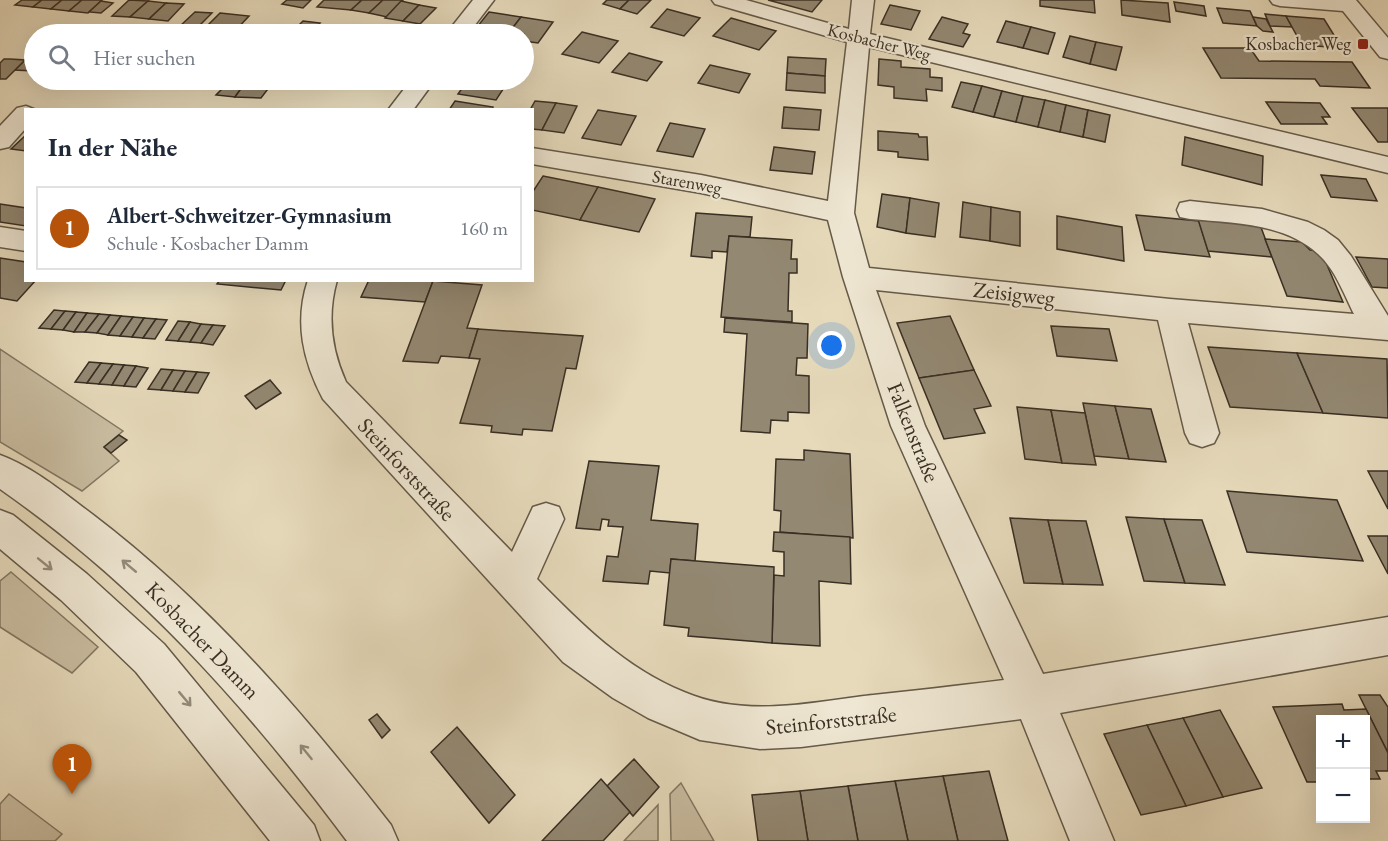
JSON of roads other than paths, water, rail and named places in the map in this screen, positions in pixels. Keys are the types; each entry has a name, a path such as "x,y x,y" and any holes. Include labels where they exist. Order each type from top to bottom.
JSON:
{"street":[{"path":"465,24 484,0"},
{"name":"Kosbacher Weg","path":"722,0 858,38 1388,165"},
{"name":"Falkenstraße","path":"863,0 840,213 857,277 908,426 1032,696 1092,841"},
{"path":"1280,0 1347,2 1388,51"},
{"path":"402,108 415,90"},
{"path":"0,112 24,112"},
{"path":"0,141 24,114"},
{"name":"Starenweg","path":"534,156 701,184 840,213"},
{"path":"1190,210 1266,218 1306,234 1327,246 1382,327"},
{"path":"0,237 24,241"},
{"name":"Zeisigweg","path":"857,277 1170,310 1382,327"},
{"name":"Steinforststraße","path":"322,282 314,320 316,337 326,373 334,390 577,648 620,682 671,708 720,724 772,729 1032,696 1388,636"},
{"path":"1170,310 1202,433"},
{"name":"Kosbacher Damm","path":"0,470 35,492 163,594 217,648 297,741 375,841"},
{"path":"516,584 546,519"},
{"path":"0,527 74,587 150,658 213,733 298,841"}],"place":[{"name":"Kosbacher Weg","path":"1363,44"},
{"name":"Albert-Schweitzer-Gymnasium","path":"72,794"}]}
